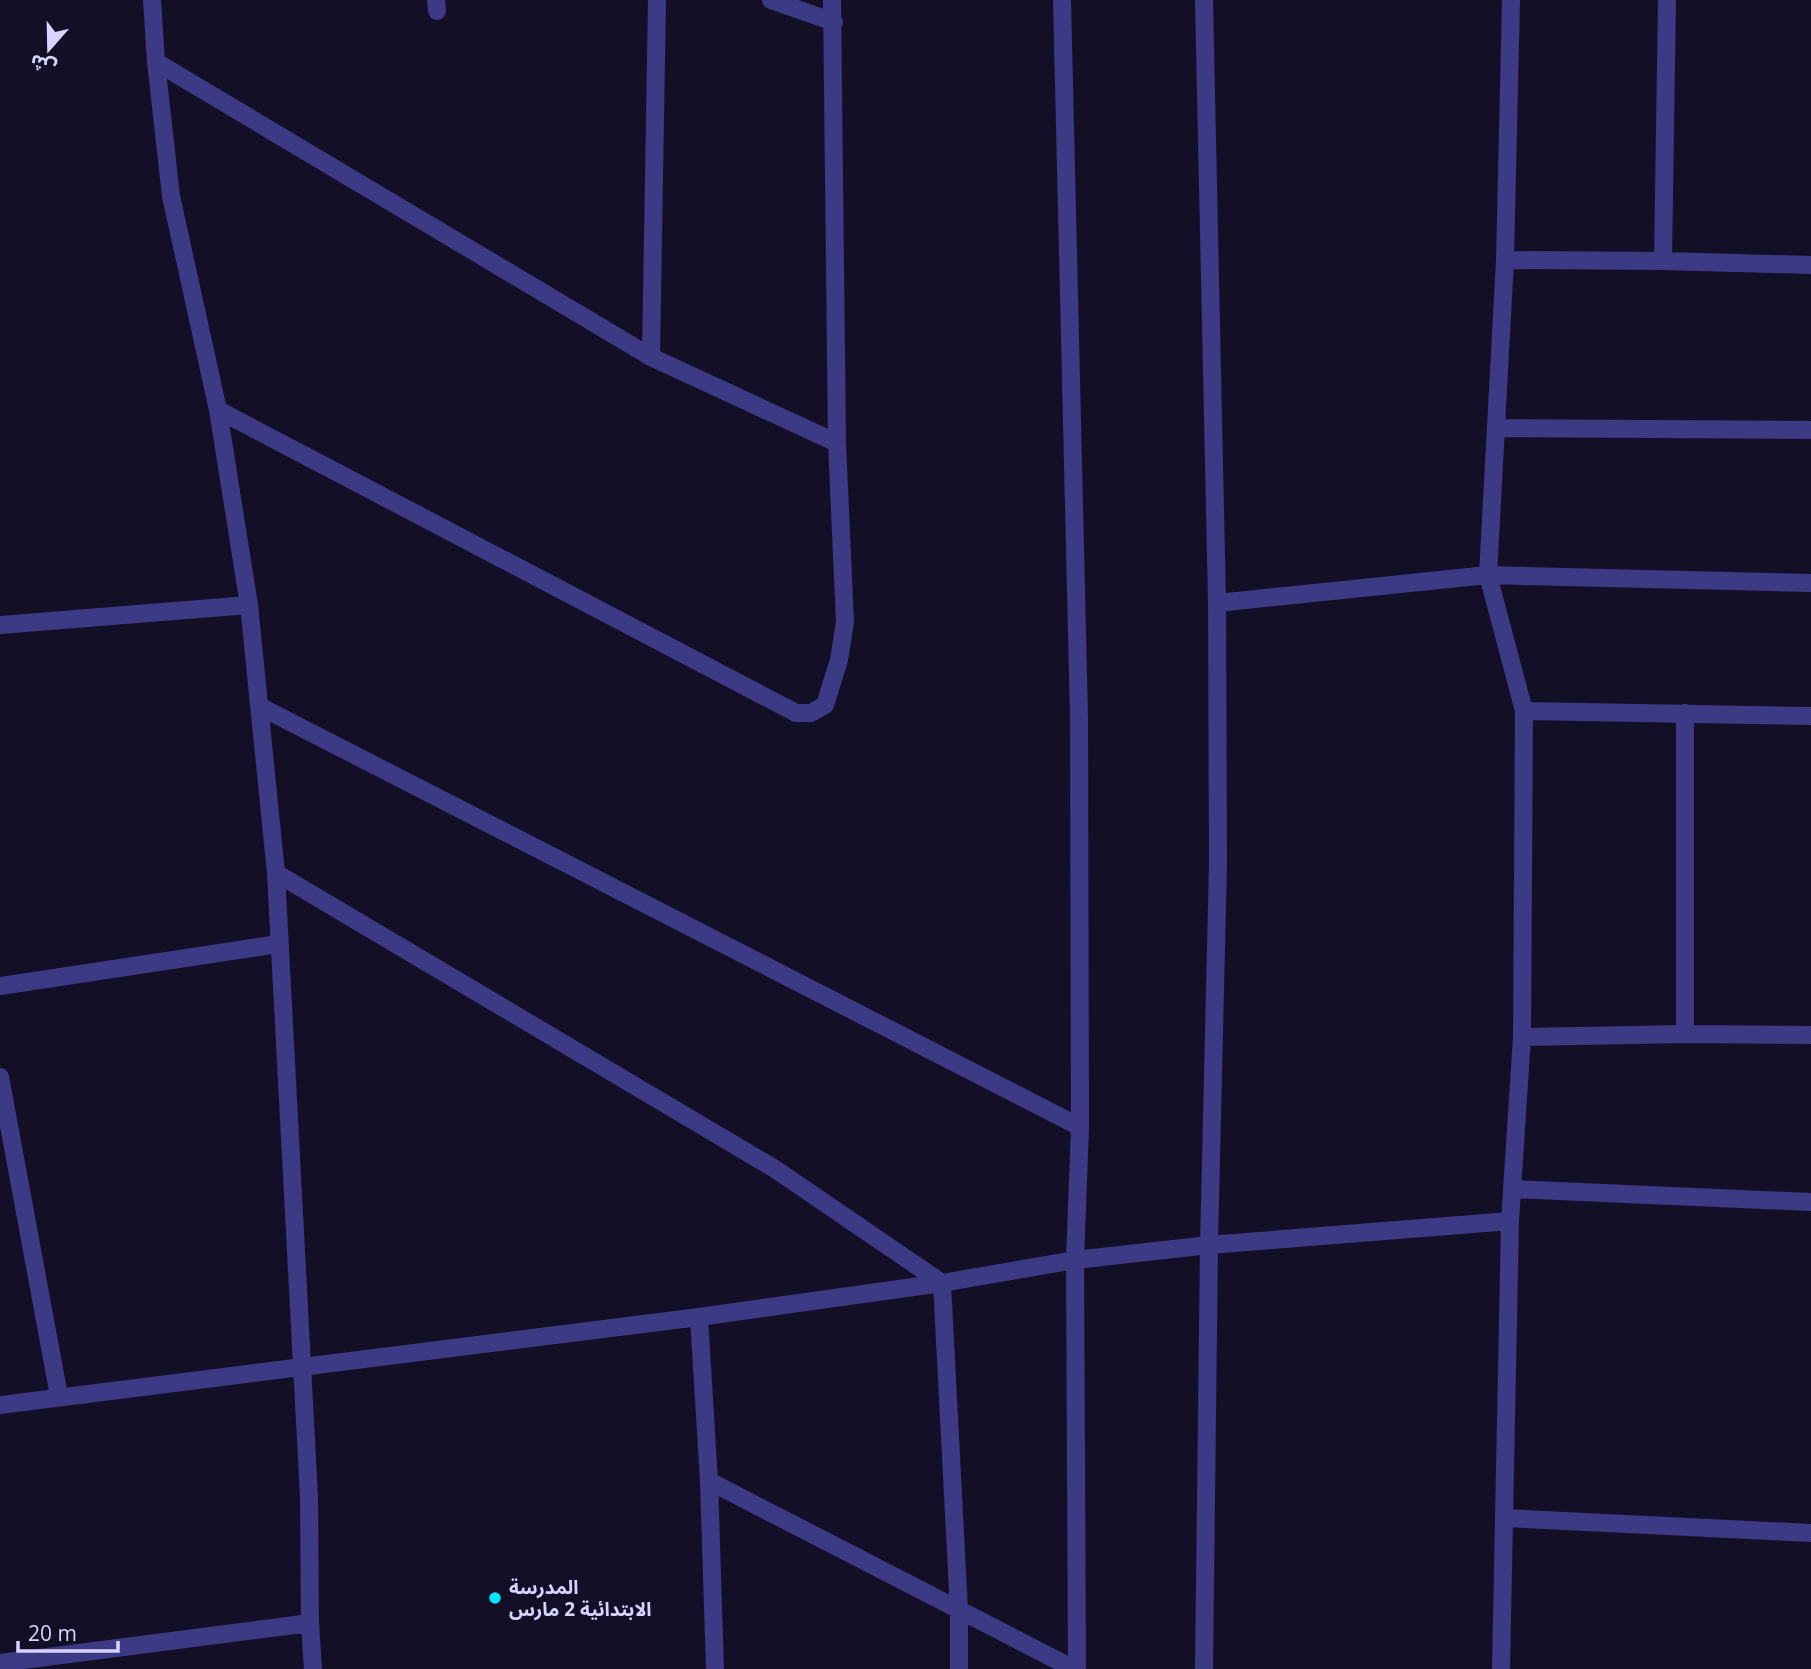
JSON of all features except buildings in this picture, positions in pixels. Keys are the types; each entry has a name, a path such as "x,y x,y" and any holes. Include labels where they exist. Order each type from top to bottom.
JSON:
{"street":[{"path":"152,0 171,196 218,410 249,605 276,873 303,1366 313,1669"},
{"path":"651,358 657,0"},
{"path":"771,0 834,22"},
{"path":"218,410 796,713 811,713 825,705 839,660 845,622 837,443 832,0"},
{"path":"709,1481 1075,1669 1075,1260 1080,1127 1079,717 1062,0"},
{"path":"1204,0 1217,603 1218,863 1209,1245 1204,1669"},
{"path":"1501,1669 1510,1221 1522,1037 1524,711 1488,575 1505,260 1511,0"},
{"path":"1663,261 1667,0"},
{"path":"156,62 651,358 837,443"},
{"path":"1505,260 1811,265"},
{"path":"1496,428 1811,430"},
{"path":"1217,603 1488,575 1811,583"},
{"path":"0,625 249,605"},
{"path":"259,706 1080,1127"},
{"path":"1524,711 1811,716"},
{"path":"1685,713 1685,1034"},
{"path":"276,873 775,1169 942,1283"},
{"path":"0,986 278,944"},
{"path":"1522,1037 1811,1035"},
{"path":"0,1077 59,1396"},
{"path":"1514,1189 1811,1202"},
{"path":"0,1405 699,1317 942,1283 1075,1260 1209,1245 1510,1221"},
{"path":"942,1283 959,1610 959,1669"},
{"path":"699,1317 709,1481 715,1669"},
{"path":"1505,1518 1811,1533"},
{"path":"0,1663 310,1623"}],"place":[{"name":"المدرسة الابتدائية 2 مارس","path":"495,1598"}]}
